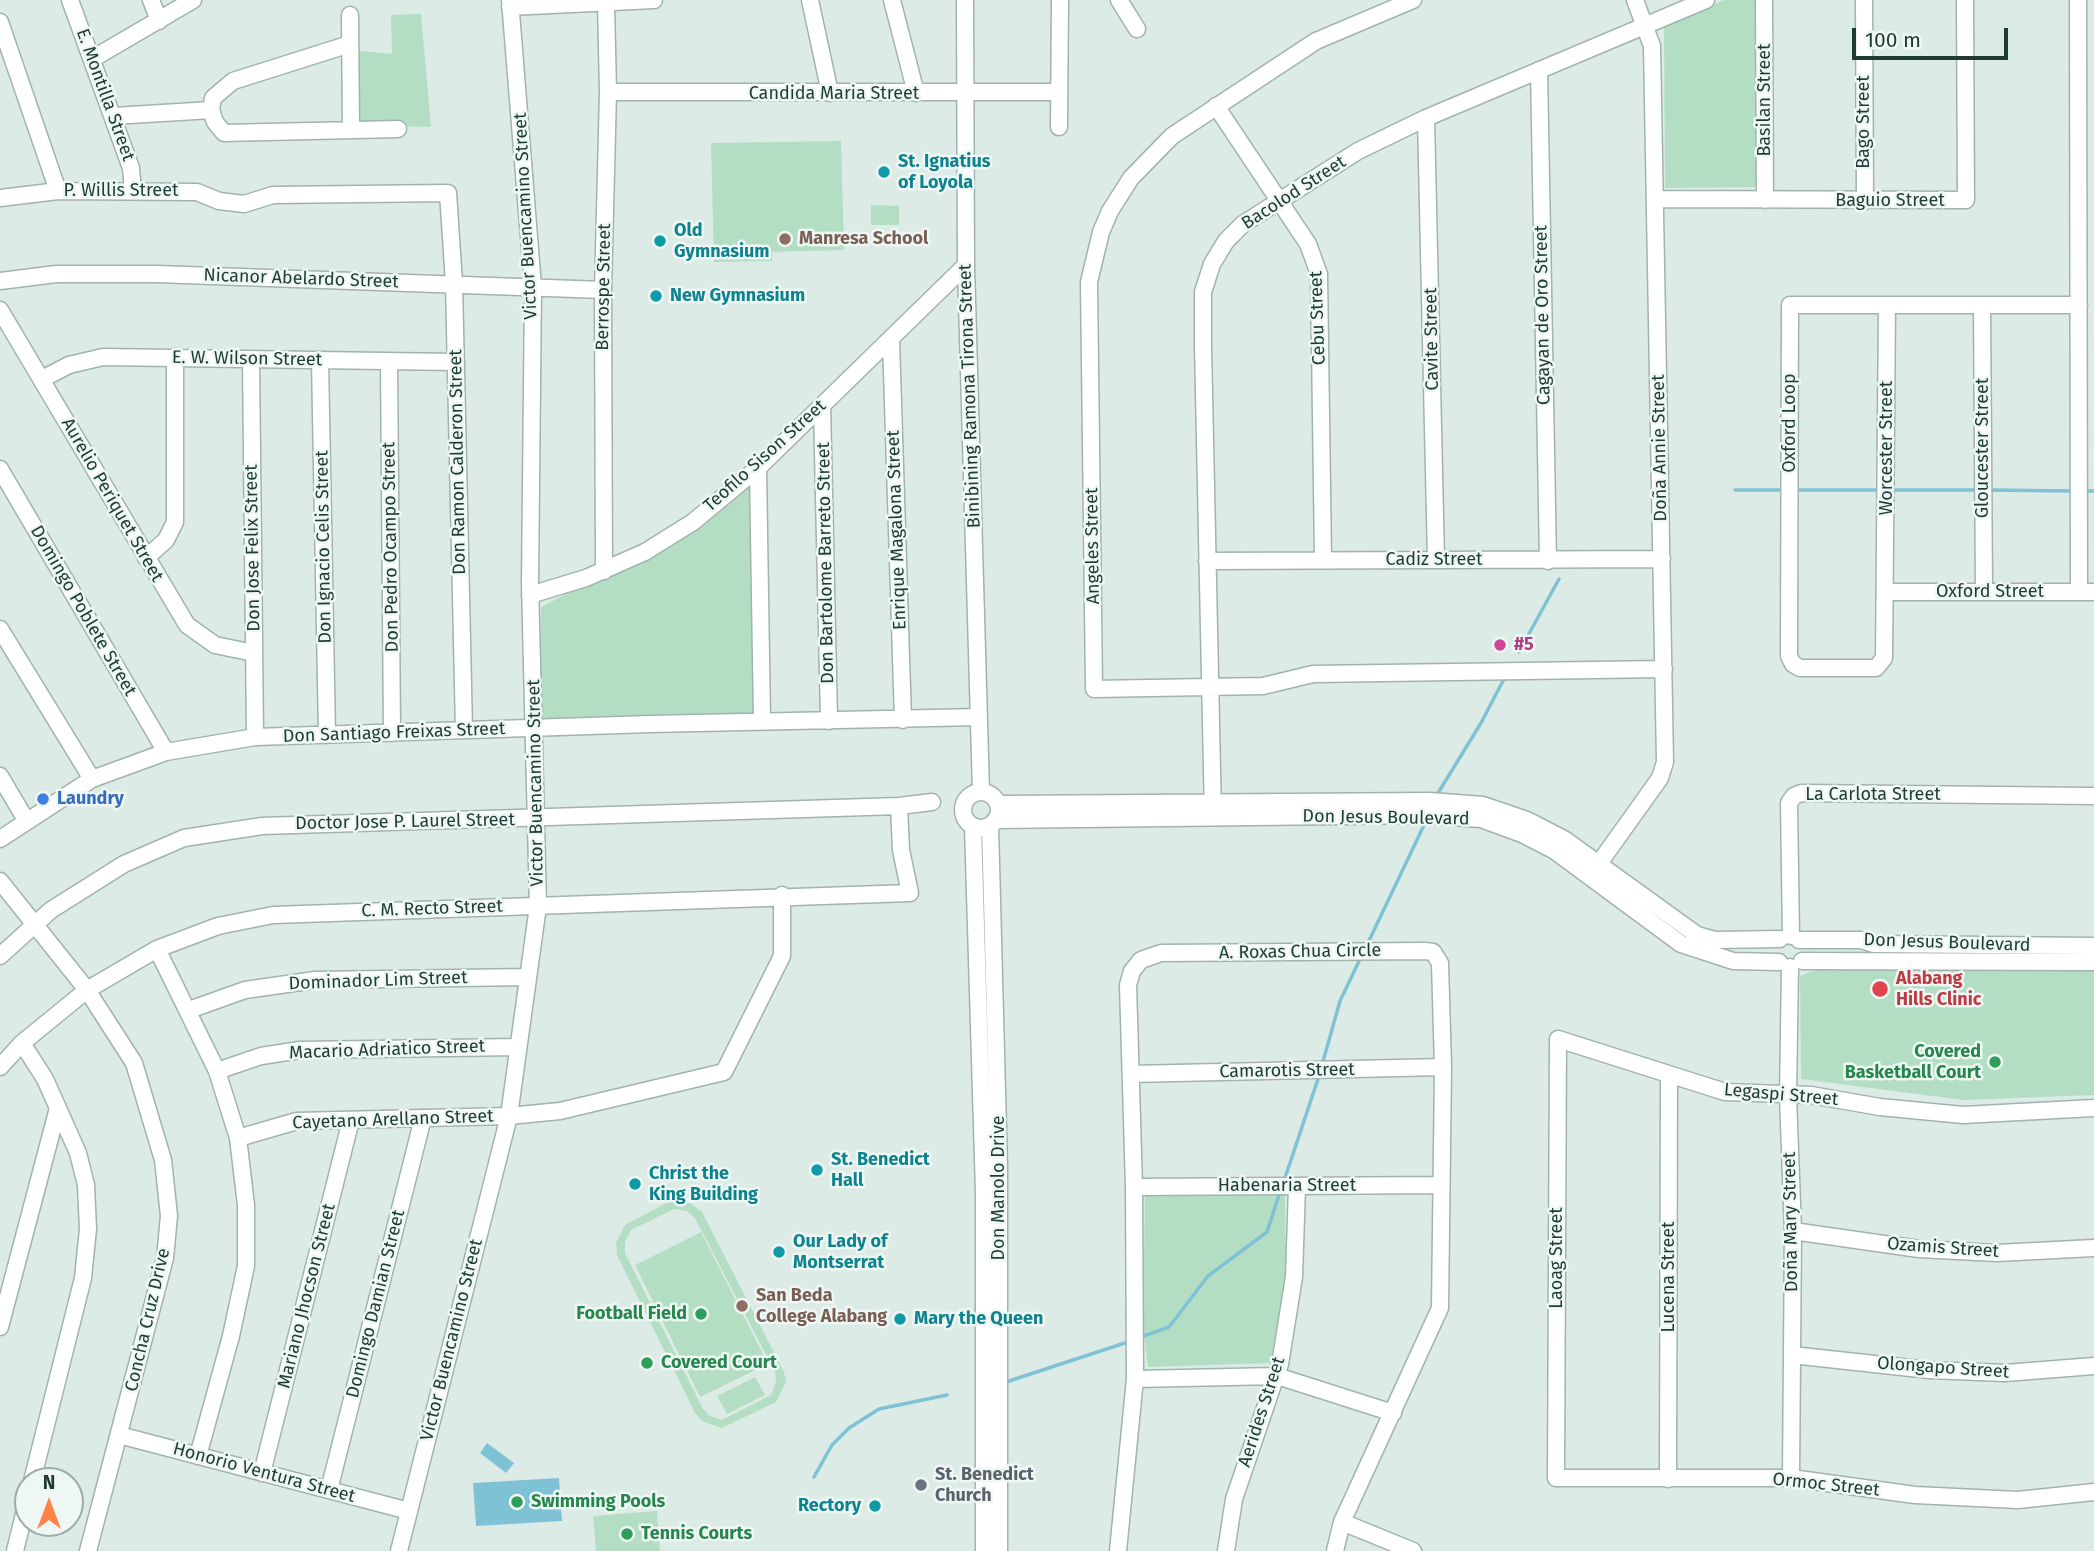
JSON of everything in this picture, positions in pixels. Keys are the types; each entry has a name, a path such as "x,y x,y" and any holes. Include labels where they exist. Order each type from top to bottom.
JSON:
{"street":[{"name":"E. Montilla Street","path":"70,0 114,116 131,168 133,191"},
{"path":"151,0 159,21"},
{"path":"92,59 193,0"},
{"path":"510,4 654,0"},
{"path":"810,0 830,93"},
{"path":"892,0 916,93"},
{"name":"Binibining Ramona Tirona Street","path":"965,0 966,265 981,792"},
{"path":"1059,127 1060,0"},
{"path":"1119,0 1137,29"},
{"name":"Angeles Street","path":"1413,0 1316,41 1172,136 1131,178 1110,211 1089,282 1094,689 1274,686 1313,674 1664,669"},
{"name":"Doña Annie Street","path":"1594,871 1664,770 1652,46 1635,0"},
{"name":"Bacolod Street","path":"1213,810 1203,292 1212,264 1226,241 1243,224 1358,151 1426,118 1706,0"},
{"name":"Basilan Street","path":"1764,0 1765,200"},
{"name":"Bago Street","path":"1864,0 1865,201"},
{"name":"Baguio Street","path":"1655,199 1966,200 1965,0"},
{"path":"2078,0 2079,305 2086,592"},
{"name":"Berrospe Street","path":"604,570 603,290 608,92 606,2"},
{"name":"Victor Buencamino Street","path":"399,1551 509,1116 538,906 530,595 533,287 510,4"},
{"path":"349,15 351,130"},
{"path":"0,22 58,191"},
{"path":"350,44 233,81 213,98 211,110 223,132 398,128"},
{"name":"Cagayan de Oro Street","path":"1539,70 1548,561"},
{"name":"Candida Maria Street","path":"608,92 1059,92"},
{"name":"Cebu Street","path":"1216,106 1308,244 1319,274 1323,559"},
{"path":"114,116 211,110"},
{"name":"Cavite Street","path":"1426,118 1436,560"},
{"path":"2077,146 2094,146"},
{"name":"P. Willis Street","path":"0,198 58,191 197,191 219,201 244,205 273,195 448,193"},
{"name":"Don Ramon Calderon Street","path":"448,193 454,283 464,730"},
{"name":"Teofilo Sison Street","path":"530,595 604,570 678,532 758,468 966,265"},
{"name":"Nicanor Abelardo Street","path":"0,281 56,274 158,274 603,290"},
{"name":"Oxford Loop","path":"1887,592 1882,664 1876,668 1800,668 1793,664 1789,656 1790,304 2079,305"},
{"name":"Worcester Street","path":"1887,305 1887,592"},
{"name":"Gloucester Street","path":"1982,305 1984,592"},
{"name":"Aurelio Periquet Street","path":"0,310 187,625 215,645 254,653"},
{"name":"Enrique Magalona Street","path":"891,340 903,720"},
{"path":"146,558 166,540 175,522 175,358"},
{"name":"E. W. Wilson Street","path":"42,379 84,360 175,358 456,362"},
{"name":"Don Jose Felix Street","path":"251,359 255,737"},
{"name":"Don Ignacio Celis Street","path":"320,360 327,735"},
{"name":"Don Pedro Ocampo Street","path":"389,361 392,733"},
{"name":"Don Bartolome Barreto Street","path":"822,405 829,721"},
{"path":"758,468 762,721"},
{"name":"Domingo Poblete Street","path":"0,469 166,752"},
{"name":"Cadiz Street","path":"1207,561 1662,559"},
{"name":"Oxford Street","path":"1887,592 2086,592"},
{"path":"0,629 92,779"},
{"name":"Don Santiago Freixas Street","path":"0,839 92,779 166,752 255,737 979,717"},
{"path":"0,776 26,820"},
{"name":"La Carlota Street","path":"1790,938 1789,803 1794,796 1801,793 2094,796"},
{"path":"972,794 988,794 994,816 973,826 966,820 963,810 965,801 972,794"},
{"name":"Doctor Jose P. Laurel Street","path":"0,956 51,910 124,864 184,838 262,826 537,819 899,806 932,802"},
{"name":"C. M. Recto Street","path":"0,1067 22,1043 87,990 157,949 218,926 273,915 782,895 910,893 901,850 899,806"},
{"name":"Don Jesus Boulevard","path":"994,816 1213,810 1426,815 1480,819 1522,834 1594,871 1681,944 1714,948 1790,938 1861,940 1874,952 2094,962"},
{"name":"Don Manolo Drive","path":"984,1551 998,1105 994,816"},
{"name":"Don Manolo Drive","path":"973,826 981,1021 981,1104 992,1267 999,1551"},
{"name":"Concha Cruz Drive","path":"0,881 87,990 134,1063 163,1160 168,1205 165,1258 88,1551"},
{"name":"Cayetano Arellano Street","path":"238,1138 298,1121 509,1116 559,1111 724,1072 782,956 782,895"},
{"path":"1790,938 1805,948 1790,964 1774,950 1790,938"},
{"name":"Don Jesus Boulevard","path":"1714,948 1733,961 1790,964 1874,952 2094,946"},
{"path":"157,949 217,1071 238,1138 246,1205 246,1266 232,1336 198,1456"},
{"name":"A. Roxas Chua Circle","path":"1118,1551 1135,1379 1135,1187 1128,985 1132,971 1141,960 1161,953 1424,951 1433,953 1440,963 1443,1067 1440,1308 1342,1522 1335,1551"},
{"name":"Doña Mary Street","path":"1790,964 1788,1096 1793,1231 1791,1478"},
{"name":"Dominador Lim Street","path":"189,1010 245,990 315,980 528,977"},
{"name":"Legaspi Street","path":"1558,1039 1726,1092 1811,1095 1880,1107 1963,1115 2094,1108"},
{"name":"Laoag Street","path":"1556,1478 1558,1039"},
{"path":"22,1043 45,1079 78,1153 86,1185 88,1229 83,1278 36,1467"},
{"name":"Macario Adriatico Street","path":"217,1071 261,1056 300,1050 518,1047"},
{"name":"Camarotis Street","path":"1131,1074 1443,1067"},
{"name":"Lucena Street","path":"1668,1479 1670,1076"},
{"path":"981,1104 998,1105"},
{"path":"0,1327 58,1108"},
{"name":"Domingo Damian Street","path":"329,1490 423,1118"},
{"name":"Mariano Jhocson Street","path":"262,1472 351,1120"},
{"name":"Habenaria Street","path":"1135,1187 1440,1185"},
{"name":"Aerides Street","path":"1226,1551 1234,1499 1277,1376 1294,1277 1287,1187"},
{"name":"Ozamis Street","path":"1793,1231 1919,1250 1997,1253 2094,1248"},
{"name":"Olongapo Street","path":"1792,1355 1929,1370 2005,1373 2094,1366"},
{"path":"1135,1379 1277,1376 1393,1413"},
{"name":"Honorio Ventura Street","path":"119,1435 409,1511"},
{"name":"Ormoc Street","path":"1556,1478 1791,1478 1915,1495 2018,1500 2094,1492"},
{"path":"1342,1522 1413,1551"}],"green space":[{"path":"1724,0 1758,0 1758,187 1665,188 1664,26"},
{"path":"421,14 431,127 353,125 351,50 392,54 391,15"},
{"path":"841,141 844,250 772,252 772,261 714,262 711,143"},
{"path":"871,205 899,206 899,225 871,225"},
{"path":"750,485 761,719 539,722 541,607 660,545"},
{"path":"2094,964 2094,1095 1964,1100 1801,1079 1800,976 1821,968"},
{"path":"1285,1195 1286,1271 1271,1363 1148,1367 1143,1326 1145,1196"},
{"path":"670,1201 690,1203 702,1212 784,1372 786,1382 776,1402 722,1428 702,1421 695,1413 617,1255 616,1243 625,1225","holes":["674,1209 687,1211 695,1218 775,1372 776,1382 771,1395 722,1420 710,1416 703,1409 625,1253 625,1242 631,1230"]},
{"name":"Football Field","path":"701,1232 768,1364 700,1397 635,1265"},
{"path":"755,1377 765,1395 727,1414 717,1396"},
{"name":"Tennis Courts","path":"657,1511 660,1551 596,1551 593,1516"}],"water":[{"path":"487,1443 514,1463 506,1473 480,1453"},
{"name":"Swimming Pools","path":"559,1478 562,1521 476,1526 473,1483"}],"waterway":[{"path":"1735,490 1785,490"},
{"path":"1793,490 1880,490"},
{"path":"1891,490 1978,490"},
{"path":"1989,490 2072,491"},
{"path":"2084,491 2094,491"},
{"path":"1519,652 1559,579"},
{"path":"1438,793 1481,723 1505,677"},
{"path":"1366,947 1425,823"},
{"path":"1322,1065 1340,1001 1361,957"},
{"path":"1284,1181 1319,1076"},
{"path":"1141,1337 1169,1327 1208,1276 1267,1232 1280,1192"},
{"path":"1006,1382 1131,1341"},
{"path":"814,1477 832,1445 849,1428 879,1409 947,1395"}],"place":[{"name":"St. Ignatius of Loyola","path":"884,172"},
{"name":"Manresa School","path":"785,239"},
{"name":"Old Gymnasium","path":"660,241"},
{"name":"New Gymnasium","path":"656,296"},
{"name":"#5","path":"1500,645"},
{"name":"Laundry","path":"43,799"},
{"name":"Alabang Hills Clinic","path":"1880,989"},
{"name":"Covered Basketball Court","path":"1995,1062"},
{"name":"St. Benedict Hall","path":"817,1170"},
{"name":"Christ the King Building","path":"635,1184"},
{"name":"Our Lady of Montserrat","path":"779,1252"},
{"name":"San Beda College Alabang","path":"742,1306"},
{"name":"Football Field","path":"701,1314"},
{"name":"Mary the Queen","path":"900,1319"},
{"name":"Covered Court","path":"647,1363"},
{"name":"St. Benedict Church","path":"921,1485"},
{"name":"Swimming Pools","path":"517,1502"},
{"name":"Rectory","path":"875,1506"},
{"name":"Tennis Courts","path":"627,1534"}]}
